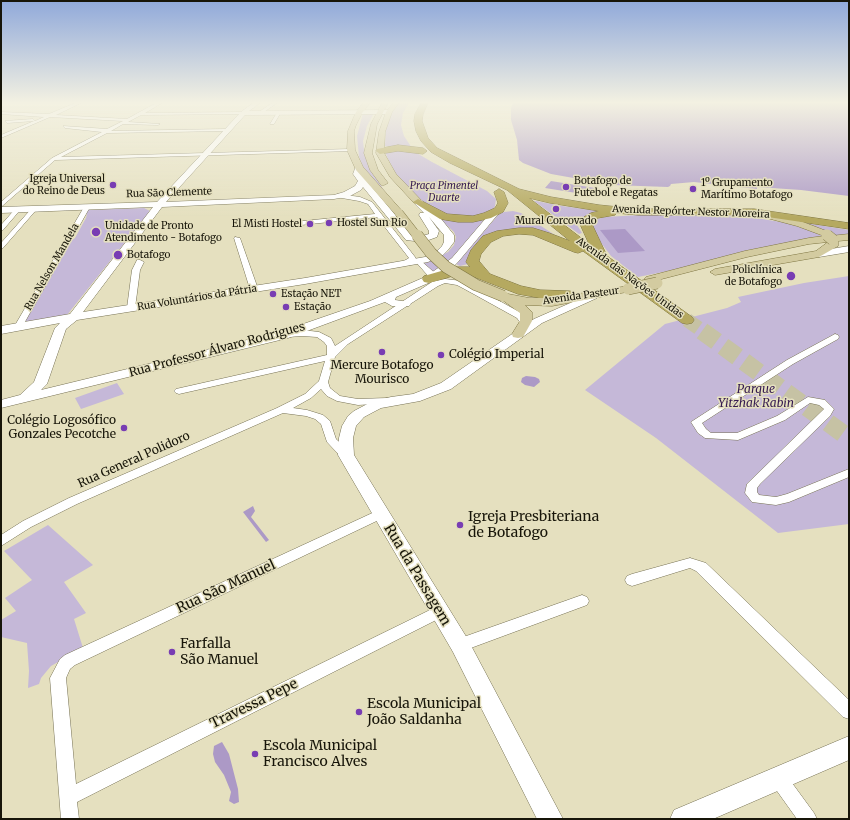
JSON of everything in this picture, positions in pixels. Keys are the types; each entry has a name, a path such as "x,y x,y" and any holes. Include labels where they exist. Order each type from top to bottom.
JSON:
{"highway":[{"name":"Avenida das Nações Unidas","path":"427,141 430,146 453,161 511,188 572,236 687,320"},
{"name":"Avenida das Nações Unidas","path":"415,142 423,152 439,162 499,192 532,214 572,236"},
{"path":"380,152 389,149 404,148 423,152"},
{"name":"Avenida Repórter Nestor Moreira","path":"511,188 533,196 569,204 638,212 754,212 849,226"},
{"path":"420,205 438,214 453,219 473,219 495,213 502,206 503,203 499,192"},
{"path":"602,257 586,227 585,222 588,218 605,214 638,212"},
{"path":"455,260 455,265 460,267 468,266 472,262 475,253 491,237 501,233 519,231 545,235 602,257"},
{"path":"472,262 484,275"},
{"path":"431,277 459,271 472,272 484,275 503,285 518,290 540,294 569,295"}],"main road":[{"path":"351,141 351,150 359,168 403,212"},
{"path":"370,141 368,153 379,176 431,253 446,267 476,285 506,296 519,305 526,312 522,328"},
{"path":"379,176 378,157 381,141"},
{"path":"380,152 393,175 420,205"},
{"path":"754,212 800,224 849,246"},
{"name":"Avenida Pasteur","path":"653,281 745,254 808,241 849,237"},
{"path":"819,254 829,248 831,239"},
{"name":"Avenida Pasteur","path":"506,296 538,298 569,295 819,254"},
{"name":"Avenida Pasteur","path":"506,296 544,303 593,296 624,287"}],"street":[{"path":"2,210 54,159 88,141"},
{"path":"74,386 61,385 52,380 51,377 76,317 159,204 217,141"},
{"path":"54,159 203,156 351,150"},
{"path":"359,168 357,174 409,238"},
{"name":"Rua São Clemente","path":"2,210 338,196 356,189 362,181"},
{"path":"338,196 360,199 370,203 413,258 412,262 431,277"},
{"path":"370,203 374,200 380,203"},
{"path":"398,240 406,240 409,238 428,238 434,233 424,217 420,205"},
{"name":"Rua Voluntários da Pátria","path":"1,330 254,289 430,258 442,251 447,246 449,237 447,231 439,222 420,205"},
{"name":"Rua Nelson Mandela","path":"18,327 87,207"},
{"path":"1,229 18,209"},
{"path":"1,247 34,209"},
{"name":"Rua Professor Álvaro Rodrigues","path":"1,404 197,358 284,335 391,297 431,277 455,260 495,213"},
{"path":"282,225 379,215"},
{"path":"237,238 254,289"},
{"name":"Avenida Pasteur","path":"819,254 849,249"},
{"path":"131,308 136,270 140,262"},
{"path":"179,391 330,357 340,345 435,284 450,281 459,283 473,290 520,316 522,328"},
{"path":"323,382 325,389 330,394 342,400 358,402 390,401 415,398 446,386 522,328 593,296"},
{"path":"391,297 389,299 392,303 404,304"},
{"path":"22,398 40,384 61,328 76,317"},
{"path":"281,410 308,396 323,382 330,357 331,346 324,337 308,333 284,335"},
{"path":"834,337 790,362 696,422 702,431 708,436 738,436 781,418 808,400 815,400 826,405 829,409 826,414 756,481 751,487 751,493 756,498 776,501 789,498 849,473"},
{"path":"346,454 346,438 349,426 353,419 367,409 390,401"},
{"name":"Rua da Passagem","path":"281,410 307,413 319,417 326,423 331,440 346,454 460,645 550,819"},
{"name":"Rua General Polidoro","path":"1,541 27,524 73,501 281,410"},
{"name":"Rua São Manuel","path":"68,797 58,678 61,668 70,660 381,514"},
{"path":"632,580 690,563 701,567 849,711"},
{"path":"460,645 582,601"},
{"name":"Travessa Pepe","path":"68,797 439,612"},
{"path":"684,819 849,748"},
{"path":"778,778 808,819"},
{"path":"68,797 70,819"}],"green space":[{"path":"358,141 363,141 365,156 384,191 365,172 359,157"},
{"path":"385,141 408,141 412,148 385,146"},
{"name":"Praça Pimentel Duarte","path":"385,151 415,152 487,191 496,199 493,210 483,216 454,217 429,208 397,176 387,157"},
{"path":"534,201 598,211 579,220 577,225 582,233 579,234"},
{"path":"144,208 150,211 67,315 26,322 25,320 86,218 87,214 85,214 87,210"},
{"name":"Praça Pimentel Duarte","path":"513,211 521,213 561,239 542,233 501,231 468,264 460,266 456,264 499,214"},
{"path":"731,214 787,223 814,232 826,238 749,250 698,265 638,277 611,256 589,227 590,221 605,217"},
{"name":"Praça Pimentel Duarte","path":"438,217 483,220 482,224 451,259 433,272 423,264 448,252 454,245 456,237 454,232"},
{"path":"799,222 849,230 849,236 837,237 822,229"},
{"name":"Parque Yitzhak Rabin","path":"849,276 849,524 778,533 656,438 585,390 665,324 727,308 741,302 738,297 804,283"},
{"path":"117,383 124,394 81,409 75,398"},
{"path":"48,525 93,565 64,582 86,613 74,619 83,648 51,666 41,678 39,684 28,688 29,671 27,643 1,637 1,620 16,611 5,598 32,580 4,551"}],"shaded area":[{"path":"517,141 849,141 849,196 801,190 757,187 757,189 694,182 671,184 668,187 613,185 551,174 519,160"},
{"path":"551,181 595,188 589,195 545,188"},
{"path":"625,229 645,251 618,253 600,230"},
{"path":"526,376 535,377 539,379 540,382 534,387 525,385 521,382 522,378"},
{"path":"253,506 255,511 251,517 269,540 266,542 243,512"},
{"path":"222,742 229,754 238,789 239,802 234,804 229,801 231,792 224,775 215,762 213,754 214,746"}],"tunnel":[{"path":"687,320 704,332"},
{"path":"702,331 849,438"}],"place":[{"name":"Igreja Universal do Reino de Deus","path":"113,185"},
{"name":"Botafogo de Futebol e Regatas","path":"566,187"},
{"name":"1º Grupamento Marítimo Botafogo","path":"693,189"},
{"name":"Mural Corcovado","path":"556,209"},
{"name":"Hostel Sun Rio","path":"329,223"},
{"name":"El Misti Hostel","path":"310,224"},
{"name":"Unidade de Pronto Atendimento - Botafogo","path":"96,232"},
{"name":"Botafogo","path":"118,255"},
{"name":"Policlínica de Botafogo","path":"791,276"},
{"name":"Estação NET","path":"273,294"},
{"name":"Estação","path":"286,307"},
{"name":"Mercure Botafogo Mourisco","path":"382,352"},
{"name":"Colégio Imperial","path":"441,355"},
{"name":"Colégio Logosófico Gonzales Pecotche","path":"124,428"},
{"name":"Igreja Presbiteriana de Botafogo","path":"460,525"},
{"name":"Farfalla São Manuel","path":"172,652"},
{"name":"Escola Municipal João Saldanha","path":"359,712"},
{"name":"Escola Municipal Francisco Alves","path":"255,754"}]}
